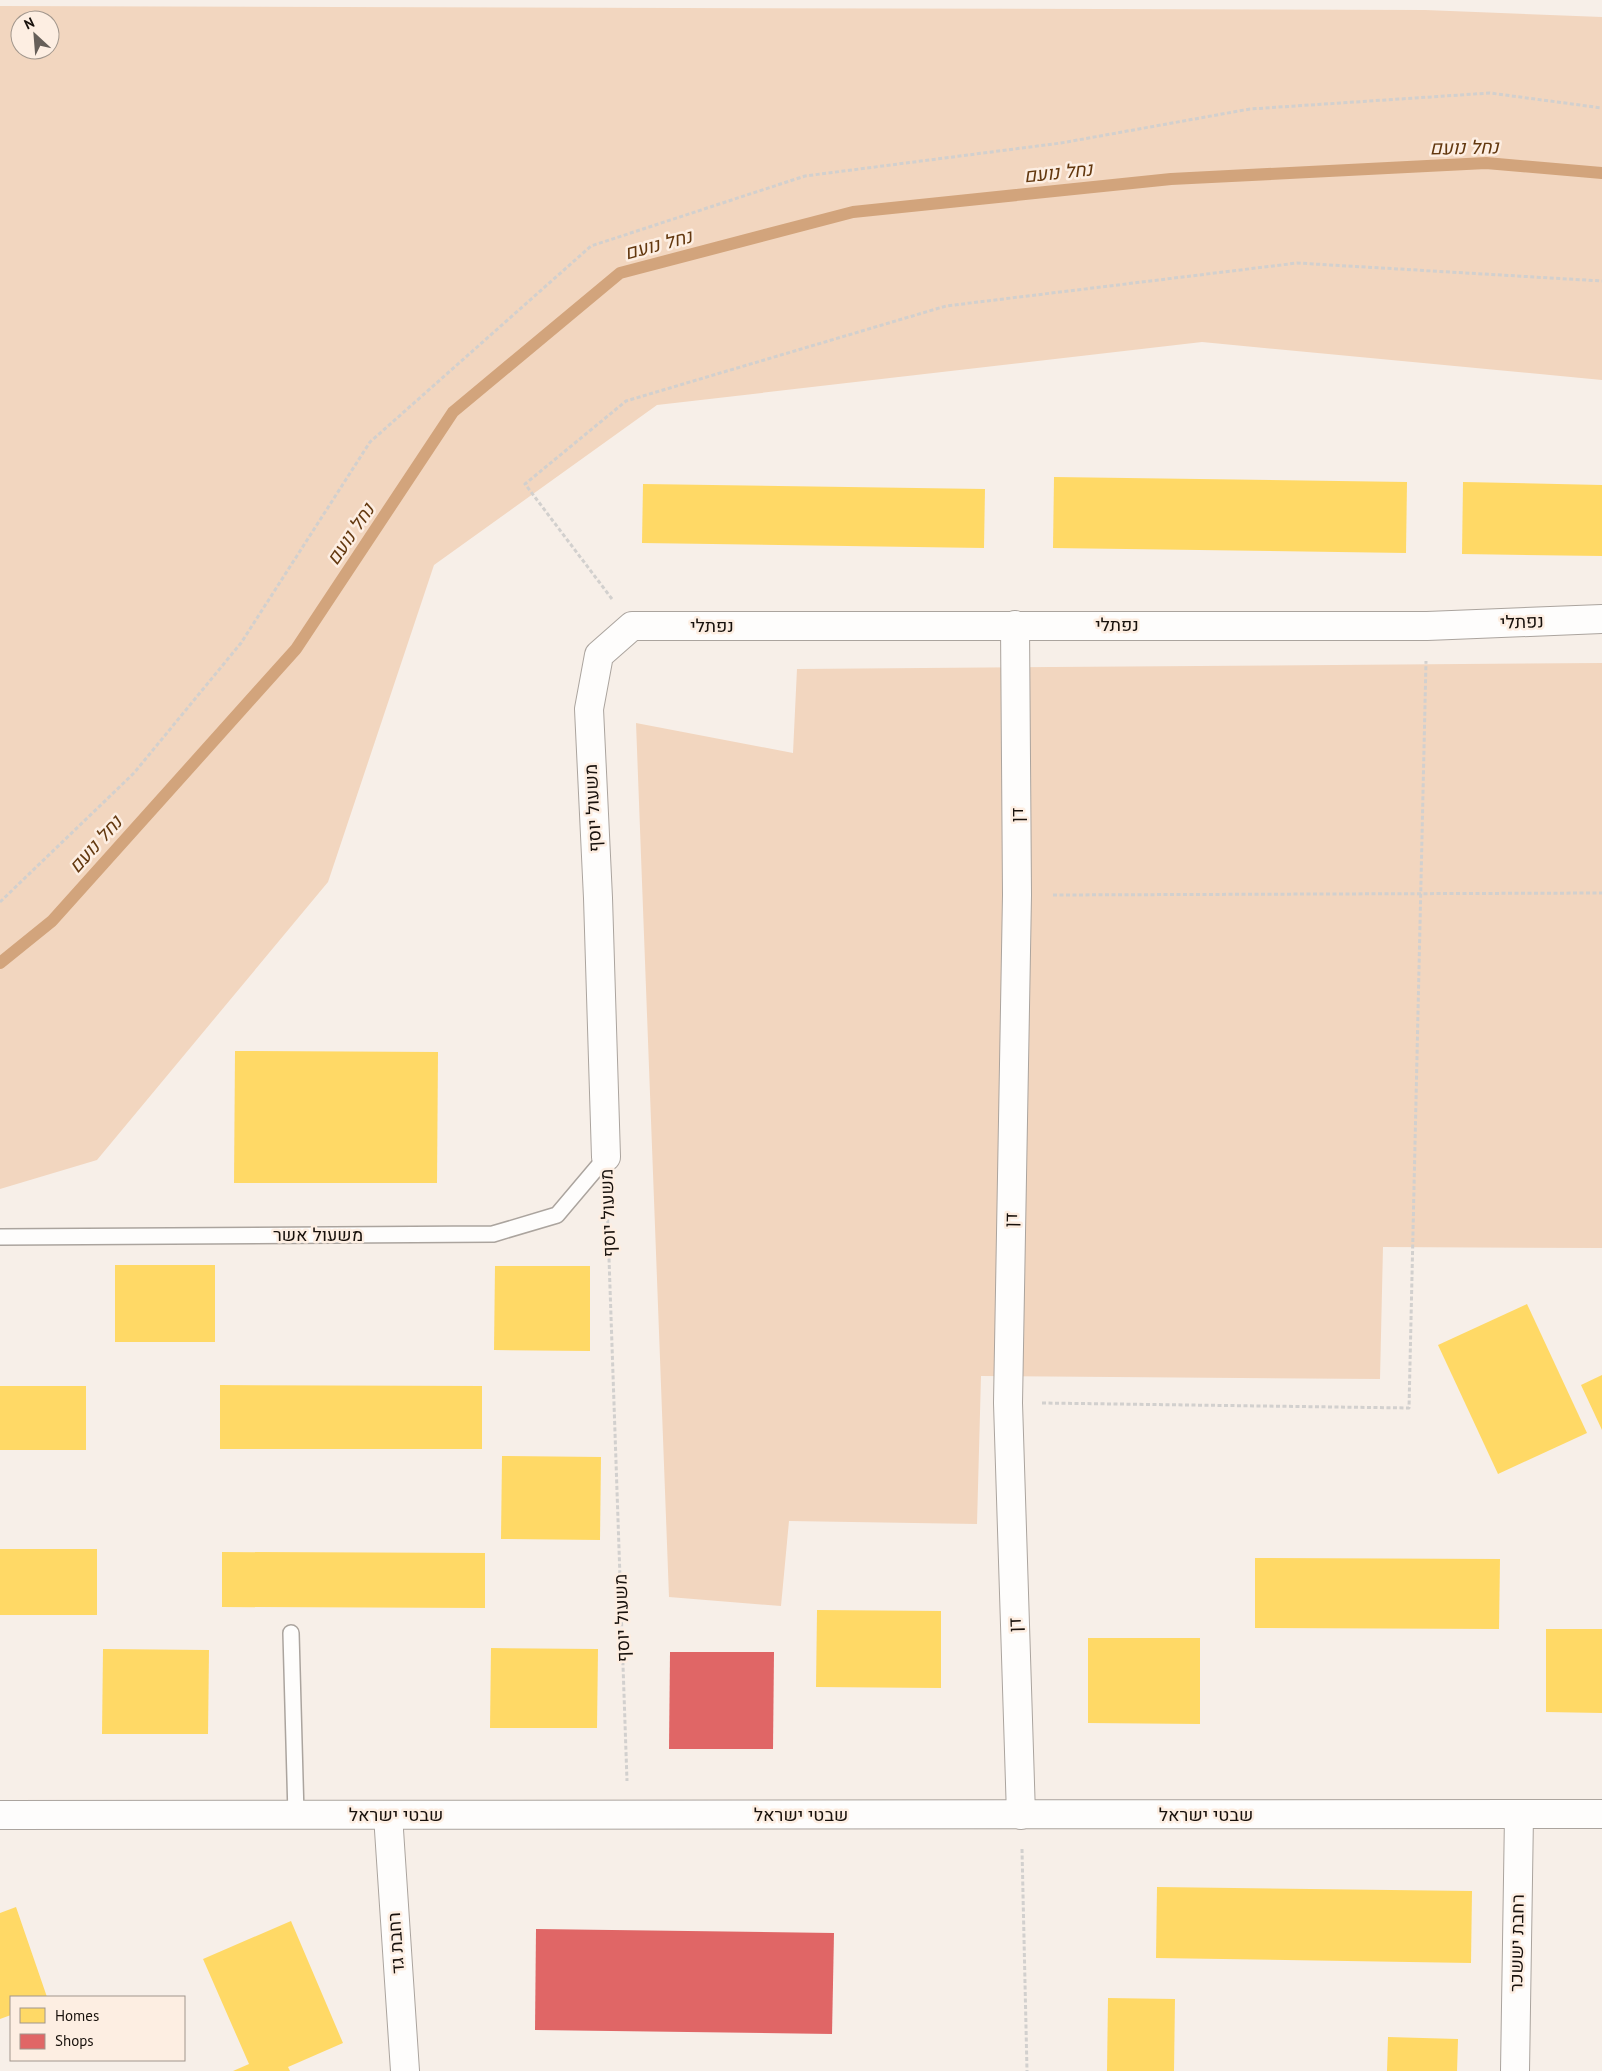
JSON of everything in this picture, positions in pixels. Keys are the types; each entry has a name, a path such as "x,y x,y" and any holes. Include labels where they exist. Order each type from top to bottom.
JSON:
{"street":[{"name":"נפתלי","path":"632,626 1427,626 1602,619"},
{"name":"דן","path":"1015,625 1017,895 1008,1403 1021,1814"},
{"name":"משעול יוסף","path":"606,1157 589,710 599,655 632,626"},
{"name":"שבטי ישראל","path":"0,1815 1602,1814"},
{"name":"רחבת גד","path":"388,1815 405,2071"},
{"name":"רחבת יששכר","path":"1515,2071 1518,1815"}],"lane":[{"name":"משעול אשר","path":"0,1237 493,1234 557,1215 606,1157"},
{"path":"291,1633 296,1816"}],"path":[{"path":"0,902 134,773 241,643 370,442 591,246 805,176 1061,143 1250,109 1490,93 1602,108"},
{"path":"632,626 525,484 626,401 946,306 1298,263 1602,281"},
{"path":"1008,1403 1408,1408 1427,626"},
{"path":"1017,895 1602,893"},
{"name":"משעול יוסף","path":"606,1157 628,1815"},
{"path":"1021,1814 1026,2071"}],"shaded area":[{"path":"0,6 1425,10 1602,17 1602,380 1202,342 657,405 434,565 328,882 97,1160 0,1189"},
{"path":"1602,663 1602,1248 1383,1247 1380,1379 981,1376 977,1524 789,1521 781,1606 669,1597 636,723 793,753 797,669"}],"building: Homes":[{"path":"1054,477 1407,482 1406,553 1053,548"},
{"path":"1463,482 1602,485 1602,556 1462,554"},
{"path":"643,484 985,489 984,548 642,543"},
{"path":"235,1051 438,1052 437,1183 234,1183"},
{"path":"115,1265 215,1265 215,1342 115,1342"},
{"path":"495,1266 590,1266 590,1351 494,1350"},
{"path":"1527,1304 1587,1433 1498,1474 1438,1345"},
{"path":"1602,1375 1602,1430 1581,1385"},
{"path":"220,1385 482,1386 482,1449 220,1449"},
{"path":"0,1386 86,1386 86,1450 0,1450"},
{"path":"502,1456 601,1457 600,1540 501,1539"},
{"path":"0,1549 97,1549 97,1615 0,1615"},
{"path":"222,1552 485,1553 485,1608 222,1607"},
{"path":"1255,1558 1500,1559 1499,1629 1255,1628"},
{"path":"817,1610 941,1611 941,1688 816,1687"},
{"path":"1546,1629 1602,1629 1602,1713 1546,1712"},
{"path":"1088,1638 1200,1638 1200,1724 1088,1723"},
{"path":"491,1648 598,1649 597,1728 490,1728"},
{"path":"103,1649 209,1650 208,1734 102,1734"},
{"path":"1157,1887 1472,1891 1471,1963 1156,1958"},
{"path":"16,1907 47,1996 10,1996 10,2015 0,2019 0,1913"},
{"path":"291,1921 343,2043 288,2067 290,2071 233,2071 249,2064 203,1959"},
{"path":"1108,1998 1175,1999 1174,2071 1107,2071"},
{"path":"1388,2037 1458,2039 1457,2071 1387,2071"}],"building: Shops":[{"path":"670,1652 774,1652 773,1749 669,1749"},
{"path":"536,1929 834,1933 832,2034 535,2030"}],"waterway":[{"name":"נחל נועם","path":"0,963 52,921 296,649 453,412 620,273 853,212 1171,179 1486,163 1602,173"}]}
